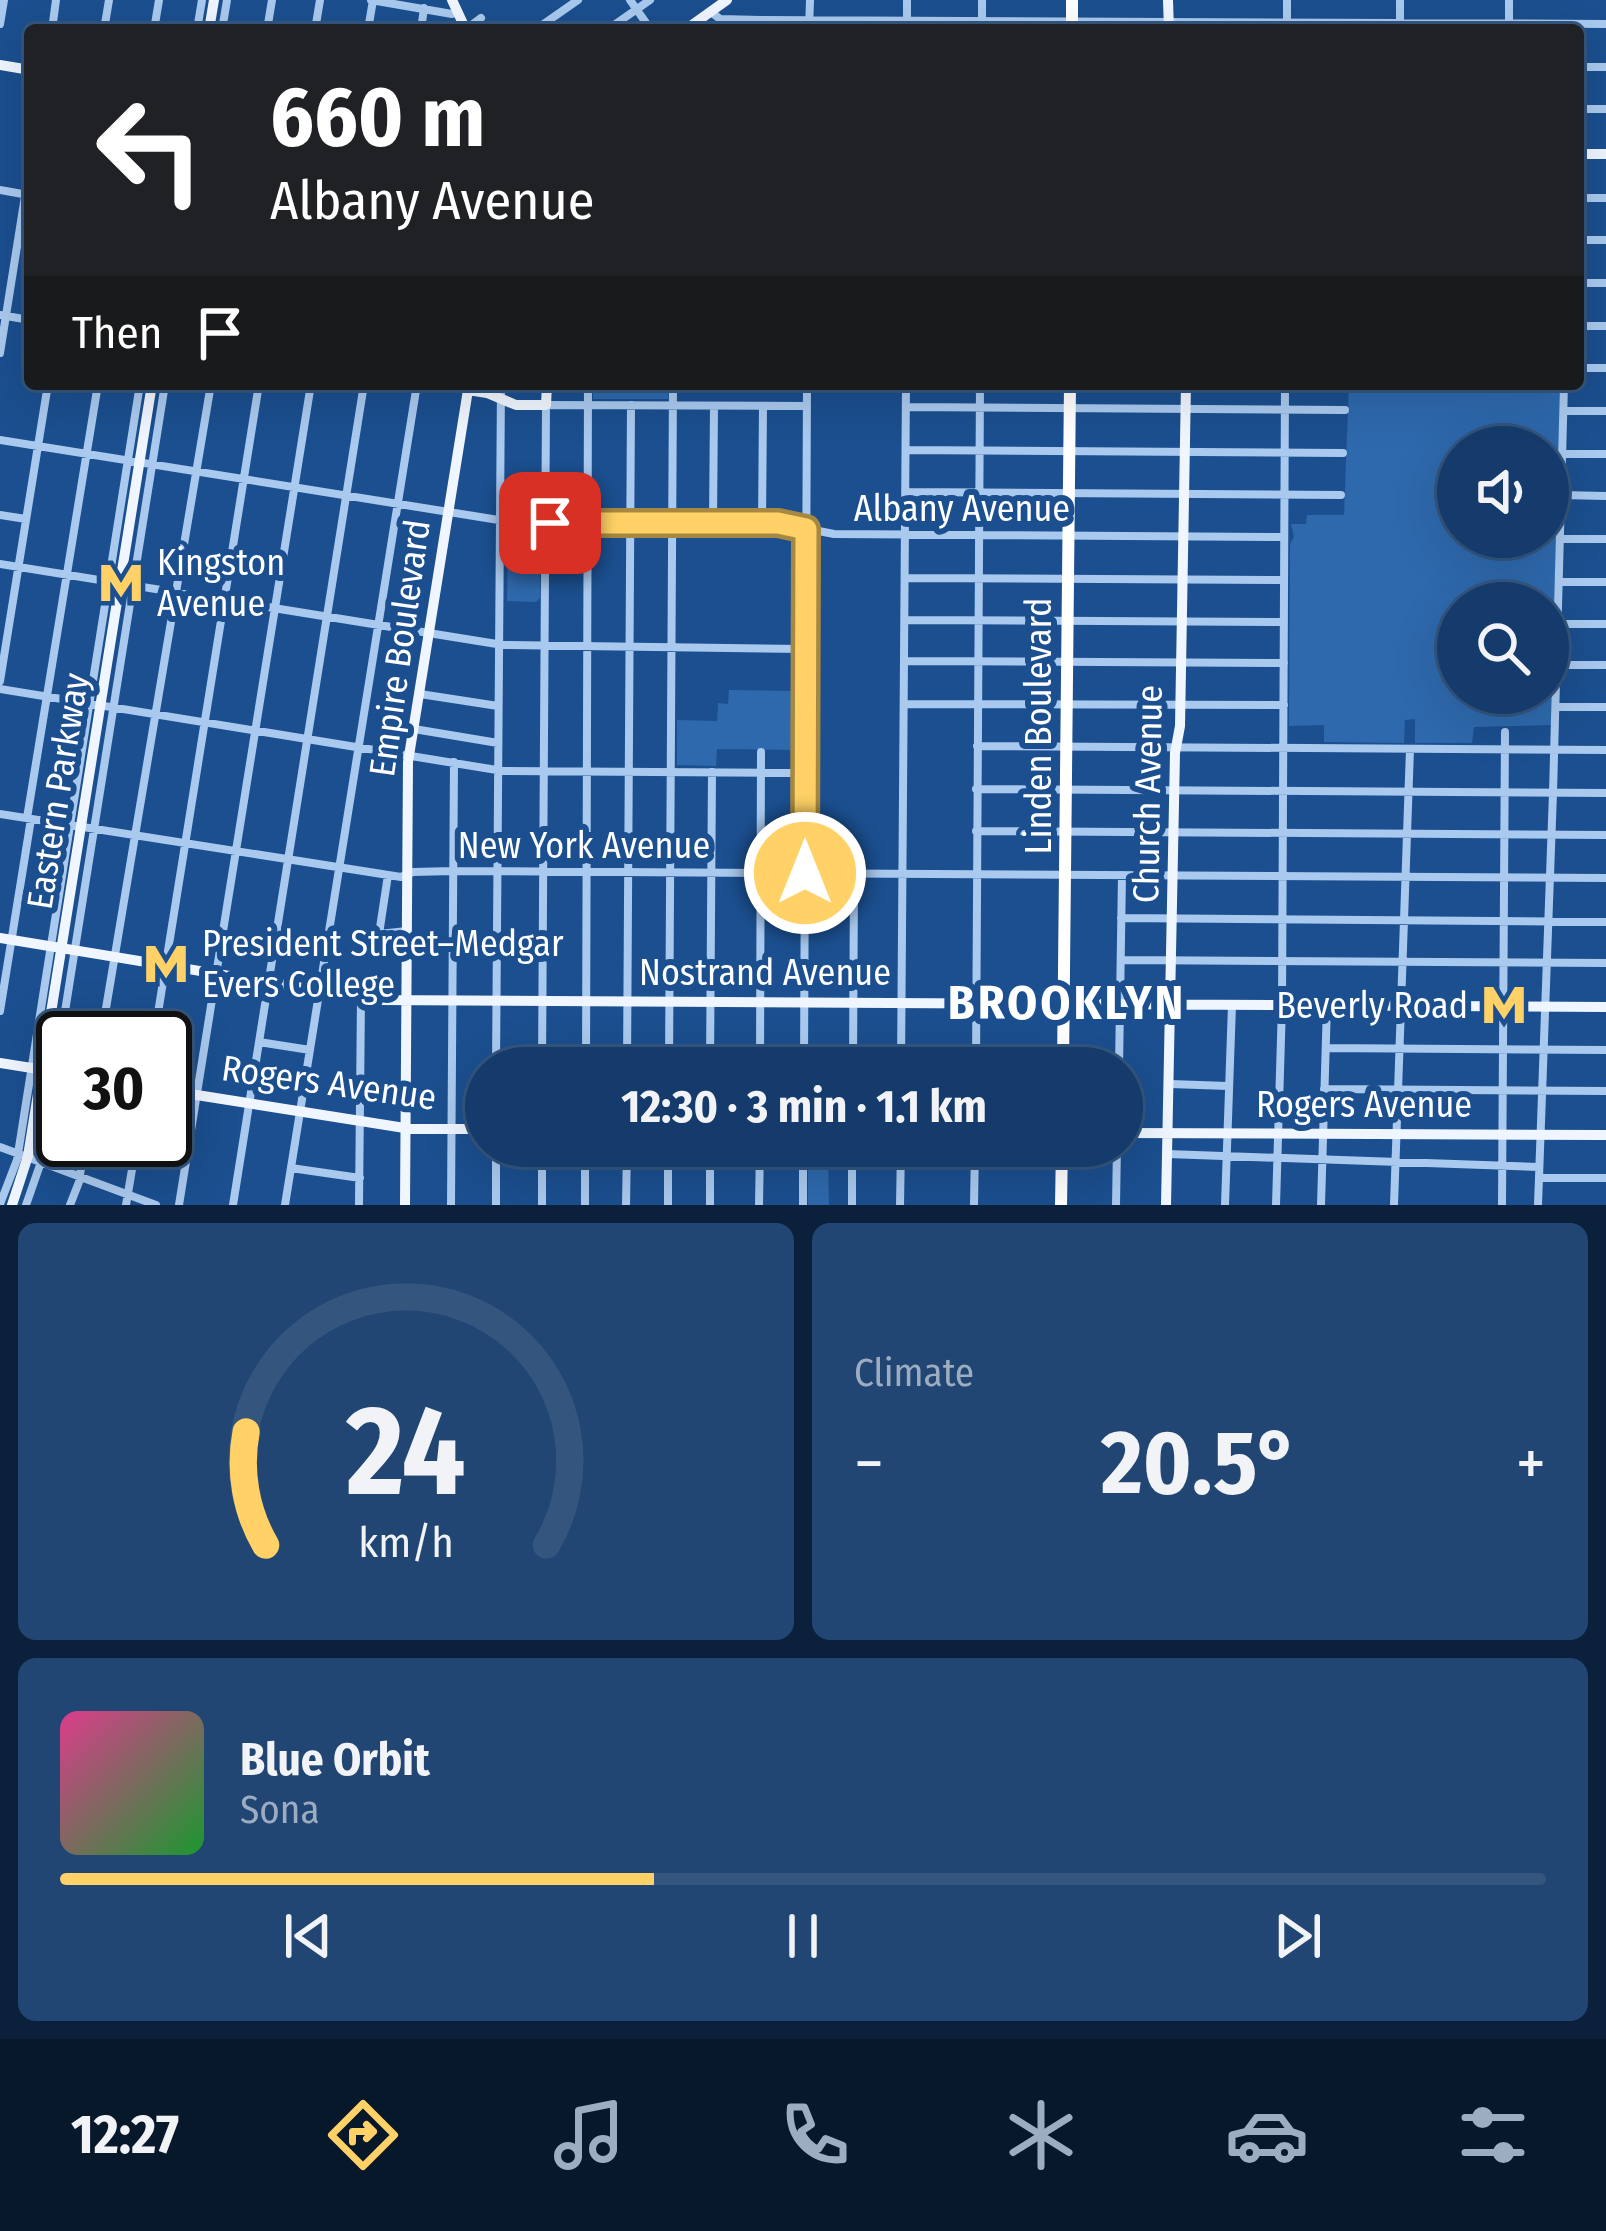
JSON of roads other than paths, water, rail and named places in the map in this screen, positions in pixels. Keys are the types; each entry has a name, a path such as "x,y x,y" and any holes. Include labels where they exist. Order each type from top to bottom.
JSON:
{"highway":[{"name":"Linden Boulevard","path":"1063,1047 1070,390"},
{"path":"1061,1205 1062,1167"}],"main road":[{"path":"449,0 463,24"},
{"path":"693,24 727,0"},
{"name":"Eastern Parkway","path":"55,1011 151,390"},
{"name":"Empire Boulevard","path":"405,1205 409,754 468,390"},
{"path":"479,390 516,405 546,405 547,390"},
{"name":"Church Avenue","path":"1166,1205 1186,390"},
{"name":"Nostrand Avenue","path":"6,939 361,997 406,1000 1606,1006"},
{"path":"0,1063 36,1069"},
{"name":"Rogers Avenue","path":"192,1094 405,1128 465,1129"},
{"name":"Eastern Parkway","path":"12,1205 36,1126"},
{"name":"Rogers Avenue","path":"1143,1132 1606,1135"}],"street":[{"path":"0,24 4,0"},
{"path":"372,0 458,13"},
{"path":"423,24 428,9 449,0"},
{"path":"544,24 578,0"},
{"path":"630,0 647,24"},
{"path":"616,24 650,0"},
{"path":"710,12 719,19 794,24"},
{"path":"474,24 481,18"},
{"path":"0,353 24,214"},
{"path":"47,390 0,685 498,770 804,772"},
{"path":"0,1011 6,939 97,390"},
{"path":"140,390 140,462"},
{"path":"140,462 163,390"},
{"path":"105,1011 210,390"},
{"path":"158,1011 258,390"},
{"path":"179,1205 310,390"},
{"path":"233,1205 363,390"},
{"path":"285,1205 416,390"},
{"path":"496,1047 501,390"},
{"path":"586,1047 588,390"},
{"path":"669,1047 673,390"},
{"path":"804,1047 807,390"},
{"path":"901,1047 906,390"},
{"path":"976,1047 980,390"},
{"path":"1276,1205 1282,1005 1286,390"},
{"path":"1563,426 1564,390"},
{"path":"542,1047 546,405 807,406"},
{"path":"627,1047 631,405"},
{"path":"713,523 714,406"},
{"path":"762,523 763,406"},
{"path":"906,407 1345,410"},
{"path":"1564,411 1606,411"},
{"name":"Albany Avenue","path":"0,440 500,520 762,523 834,535 1284,537"},
{"path":"906,450 1343,453"},
{"path":"1569,454 1606,454"},
{"path":"906,492 1341,495"},
{"path":"1569,495 1606,496"},
{"path":"0,515 26,519"},
{"path":"1569,539 1606,539"},
{"path":"1559,582 1560,558"},
{"path":"0,564 499,645 805,649"},
{"path":"905,578 1284,580"},
{"path":"1569,582 1606,582"},
{"path":"905,620 1284,622"},
{"path":"1569,623 1606,624"},
{"path":"905,662 1284,663"},
{"path":"1569,665 1606,665"},
{"path":"420,694 498,706"},
{"path":"904,704 1284,705"},
{"path":"1569,707 1606,707"},
{"path":"1538,1205 1556,714"},
{"path":"414,729 498,742"},
{"path":"1502,1205 1505,732"},
{"path":"977,746 1606,750"},
{"path":"1394,1205 1410,749"},
{"path":"760,1047 761,752"},
{"path":"451,1205 454,762"},
{"path":"710,1047 712,772"},
{"path":"976,790 1606,793"},
{"name":"New York Avenue","path":"0,814 388,875 498,871 1606,878"},
{"path":"976,831 1606,835"},
{"path":"853,1047 854,874"},
{"path":"379,934 388,875"},
{"path":"1119,1047 1122,875"},
{"path":"1121,918 1606,922"},
{"path":"354,951 379,934 406,931"},
{"path":"1120,960 1606,963"},
{"path":"359,1205 361,997"},
{"path":"1225,1205 1232,1004"},
{"path":"1321,1205 1328,1005"},
{"path":"259,1042 310,1050"},
{"path":"1326,1048 1606,1049"},
{"path":"1170,1084 1229,1086"},
{"path":"1324,1090 1606,1091"},
{"path":"0,1147 127,1200 156,1205"},
{"path":"1167,1154 1502,1166 1606,1178"},
{"path":"0,1204 29,1158"},
{"path":"26,1205 29,1158"},
{"path":"70,1205 81,1167"},
{"path":"127,1200 132,1167"},
{"path":"496,1167 496,1205"},
{"path":"542,1167 542,1205"},
{"path":"585,1167 585,1205"},
{"path":"626,1205 627,1167"},
{"path":"668,1167 668,1205"},
{"path":"710,1167 710,1205"},
{"path":"759,1205 760,1167"},
{"path":"803,1167 803,1205"},
{"path":"852,1167 852,1205"},
{"path":"900,1205 901,1167"},
{"path":"974,1205 975,1167"},
{"path":"1116,1205 1117,1167"},
{"path":"291,1168 360,1178"}],"place":[{"name":"Kingston Avenue","path":"121,583"},
{"name":"President Street–Medgar Evers College","path":"166,964"},
{"name":"Beverly Road","path":"1504,1005"}],"district":[{"name":"BROOKLYN","path":"1067,1002"}]}
